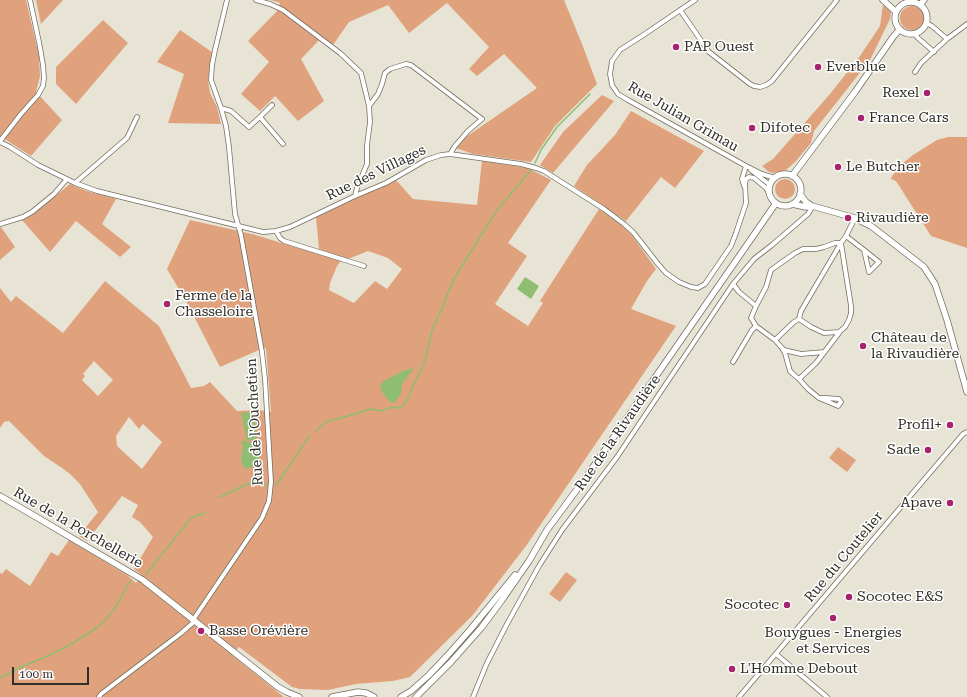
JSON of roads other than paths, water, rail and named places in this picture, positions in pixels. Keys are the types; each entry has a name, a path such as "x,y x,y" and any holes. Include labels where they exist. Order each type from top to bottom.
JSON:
{"main road":[{"path":"883,0 896,12"},
{"path":"920,5 924,0"},
{"path":"903,2 912,2 920,5 926,13 926,23 922,30 915,34 907,34 900,29 896,23 896,12 903,2"},
{"path":"792,176 900,29"},
{"path":"792,204 796,201 800,194 800,185 797,180 792,176 784,174 772,180 769,193 776,203 785,206 792,204 812,206 855,218 871,226 924,267 930,274 935,284 947,320 967,392"},
{"path":"800,194 806,202 812,206"},
{"path":"416,697 451,662 482,627 502,600 529,561 547,530 584,480 776,203"},
{"name":"Rue de la Porchellerie","path":"0,496 143,580 278,686 287,692 300,697"},
{"path":"401,697 411,691 429,675 447,656 534,551"},
{"path":"332,697 358,692 366,693 374,697"}],"street":[{"path":"0,141 38,95 43,86 44,78 40,42 30,0"},
{"name":"Rue de l'Ouchetien","path":"99,697 180,634 194,621 262,518 269,501 271,482 262,352 239,226 235,214 226,126 211,80 215,50 227,0"},
{"path":"256,0 283,10 344,57 361,73 369,106 370,122 367,145 367,164 355,196"},
{"path":"695,0 680,10 709,52 750,84 760,87 772,81 837,0"},
{"name":"Rue Julian Grimau","path":"680,10 620,50 612,61 610,74 612,85 618,94 628,100 746,166 762,174 775,178"},
{"path":"926,23 932,26 947,39"},
{"path":"915,72 921,63 947,39 967,24"},
{"path":"915,34 934,52"},
{"path":"369,106 378,94 385,73 390,69 406,64 411,65 482,119 468,131 450,154"},
{"path":"221,108 231,110 249,127 272,105"},
{"path":"75,183 127,138 137,117"},
{"path":"260,117 283,144"},
{"name":"Rue des Villages","path":"0,141 38,165 75,183 98,191 263,232 276,231 290,227 386,182 426,160 441,155 450,154 522,164 544,171 604,209 633,232 666,273 679,282 698,288 705,284 730,246 746,203 745,190"},
{"path":"745,190 742,179 746,166"},
{"name":"Rue Julian Grimau","path":"746,166 770,185"},
{"path":"745,190 746,179 749,177 758,181 769,193"},
{"path":"0,224 23,217 32,212 54,194 67,179"},
{"name":"Rue de la Rivaudière","path":"473,697 497,643 551,545 617,457 733,284 754,259 808,214 812,206"},
{"path":"775,340 798,319 801,311 846,236 855,218"},
{"path":"276,231 284,242 364,266"},
{"path":"846,236 864,250 879,262 869,272 864,250"},
{"path":"819,398 790,371 784,350 775,340 756,326 751,318 766,287 771,270 803,249 824,247 841,243"},
{"path":"800,379 816,363 849,320 851,306 841,243"},
{"path":"733,284 739,292 756,306"},
{"path":"798,319 824,333 839,332"},
{"path":"733,362 752,330 756,326"},
{"path":"784,350 801,354 824,352"},
{"name":"Rue du Coutelier","path":"739,697 963,434 967,432"},
{"path":"776,654 827,697"}],"waterway":[{"path":"535,163 541,150 557,127 590,94"},
{"path":"316,431 326,422 369,409 381,411 393,407 402,407 406,402 425,360 433,327 442,309 453,280 497,210 531,170"},
{"path":"276,485 310,435"},
{"path":"220,497 254,481 267,485"},
{"path":"146,574 191,518 205,513"},
{"path":"0,678 52,654 73,643 96,628 105,621 117,605 130,581"}],"place":[{"name":"PAP Ouest","path":"676,47"},
{"name":"Everblue","path":"818,67"},
{"name":"Rexel","path":"927,93"},
{"name":"France Cars","path":"861,118"},
{"name":"Difotec","path":"752,128"},
{"name":"Le Butcher","path":"838,167"},
{"name":"Rivaudière","path":"848,218"},
{"name":"Ferme de la Chasseloire","path":"167,304"},
{"name":"Château de la Rivaudière","path":"863,346"},
{"name":"Profil+","path":"950,425"},
{"name":"Sade","path":"928,450"},
{"name":"Apave","path":"950,503"},
{"name":"Socotec E&S","path":"849,597"},
{"name":"Socotec","path":"787,605"},
{"name":"Bouygues - Energies et Services","path":"833,618"},
{"name":"Basse Orévière","path":"201,631"},
{"name":"L'Homme Debout","path":"732,669"}]}
